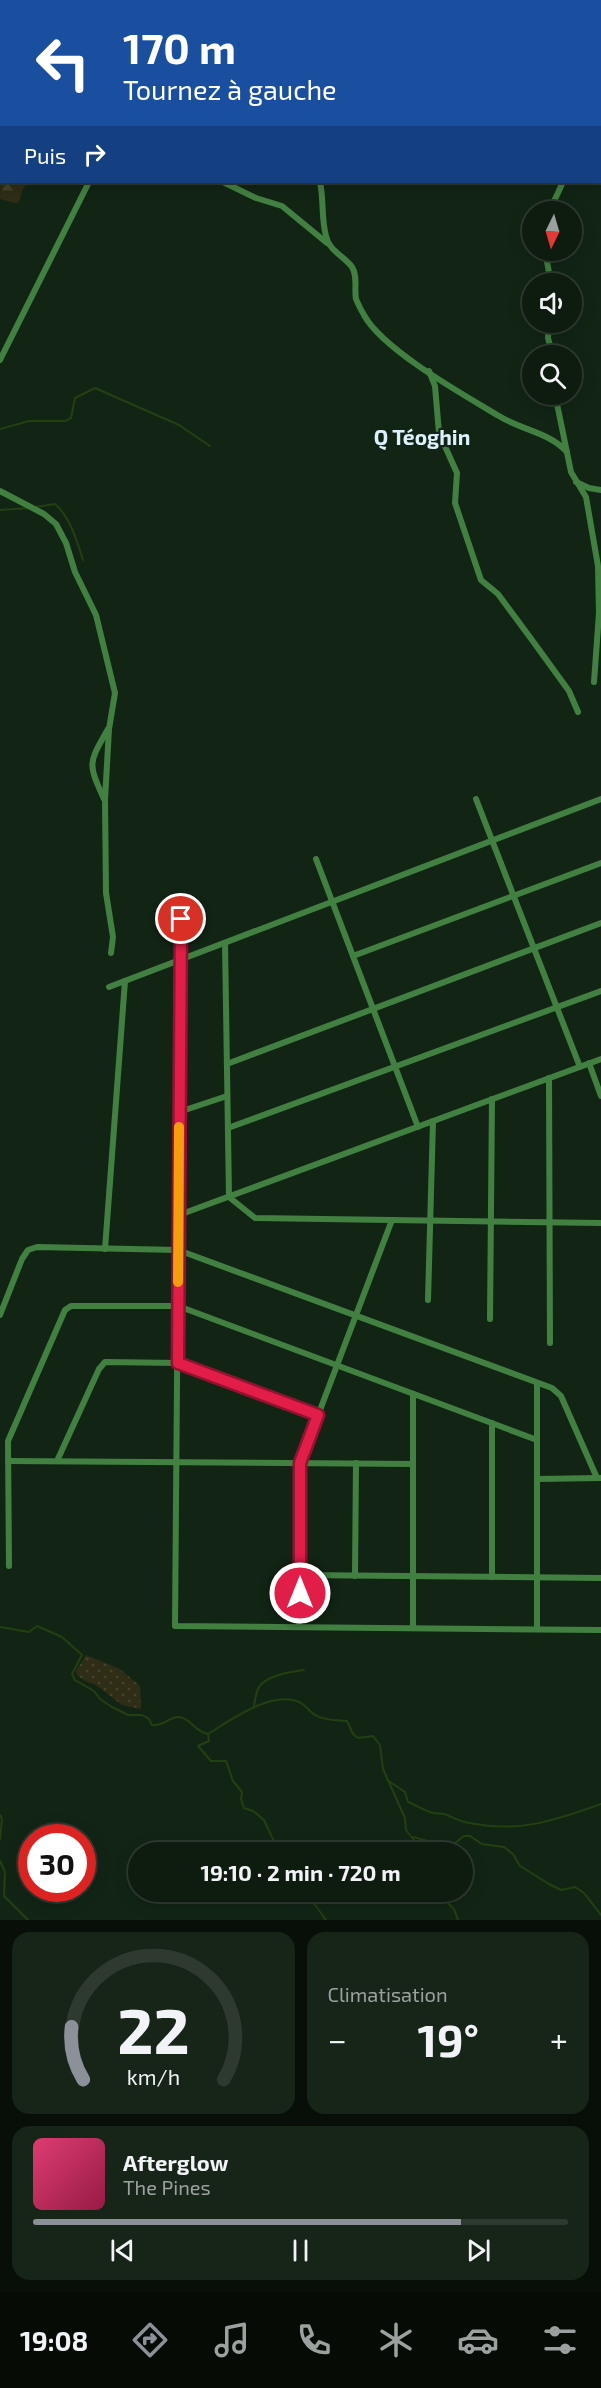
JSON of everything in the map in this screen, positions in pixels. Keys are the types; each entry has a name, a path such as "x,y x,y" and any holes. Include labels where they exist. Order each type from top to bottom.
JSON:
{"street":[{"path":"0,360 88,183"},
{"path":"226,183 256,198 282,206 351,266 355,274 357,299 365,317 380,335 504,420 554,439 567,452"},
{"path":"320,183 324,198 325,234 330,246"},
{"path":"554,201 563,183"},
{"path":"428,370 435,386 439,433 457,473 455,503 481,580 498,594 532,640 569,691 578,712"},
{"path":"557,405 571,472 586,497 598,566 599,614 594,682"},
{"path":"576,482 601,490"},
{"path":"0,491 44,514 56,524 66,543 75,572 96,615 115,693 109,729 105,800 106,893 113,937 111,953"},
{"path":"105,800 95,778 92,758 109,729"},
{"path":"476,799 580,1066"},
{"path":"109,987 601,799"},
{"path":"316,860 418,1126"},
{"path":"353,956 601,863"},
{"path":"181,899 176,1626 601,1630"},
{"path":"227,1064 601,923"},
{"path":"225,943 229,1197"},
{"path":"105,1249 125,981"},
{"path":"228,1128 601,991"},
{"path":"179,1215 601,1059"},
{"path":"589,1063 601,1096"},
{"path":"549,1078 550,1343"},
{"path":"179,1112 227,1096"},
{"path":"490,1319 492,1099"},
{"path":"428,1300 433,1121"},
{"path":"229,1197 255,1218 601,1223"},
{"path":"299,1627 300,1463 392,1220"},
{"path":"0,1315 22,1258 28,1250 37,1247 178,1250 552,1388 561,1396 599,1478 537,1479"},
{"path":"9,1566 8,1441 65,1310 71,1306 178,1306 537,1440"},
{"path":"57,1461 99,1369 105,1362 178,1363 318,1415"},
{"path":"537,1383 537,1629"},
{"path":"413,1394 413,1628"},
{"path":"492,1423 492,1577"},
{"path":"8,1461 413,1464"},
{"path":"355,1576 356,1463"},
{"path":"300,1575 601,1578"}],"green space":[{"path":"0,183 27,183 22,190 19,202 0,199"},
{"path":"86,1655 120,1669 140,1686 141,1709 122,1705 96,1685 77,1675 76,1671"}],"waterway":[{"path":"0,429 29,421 65,421 71,418 75,398 95,388 179,425 210,446"},
{"path":"35,507 55,504 60,509 72,530 83,560"},
{"path":"0,510 29,508"},
{"path":"0,1627 29,1632 37,1626 62,1637 82,1655 72,1674 75,1680 94,1691 100,1699 112,1707 128,1715 142,1715 149,1719 152,1725 179,1717 208,1734 252,1708 265,1703 290,1699 301,1703 319,1717 347,1721 353,1734 358,1738 373,1736 380,1745 383,1769 405,1818 406,1830 415,1842"},
{"path":"254,1706 257,1691 263,1683 280,1675 304,1670"},
{"path":"208,1734 209,1741 198,1746 211,1761 226,1761 233,1781 242,1792 241,1799 244,1808 253,1811 264,1820 274,1842"},
{"path":"387,1780 405,1792 408,1802 433,1813 445,1814 458,1820 487,1826 536,1824 601,1804"},
{"path":"0,1815 2,1819 0,1839"},
{"path":"413,1837 450,1847 464,1836 470,1836 482,1844 504,1847 513,1854 520,1866 549,1884 561,1890 575,1887 584,1893 601,1915"},
{"path":"0,1861 5,1872 4,1896 28,1920"},
{"path":"313,1902 326,1920"},
{"path":"447,1902 454,1909 458,1920"}],"slow traffic":[{"path":"178,1282 179,1127"}],"district":[{"name":"Q Téoghin","path":"422,438"}],"route":[{"path":"181,919 178,1363 318,1415 300,1463 300,1593"}]}
